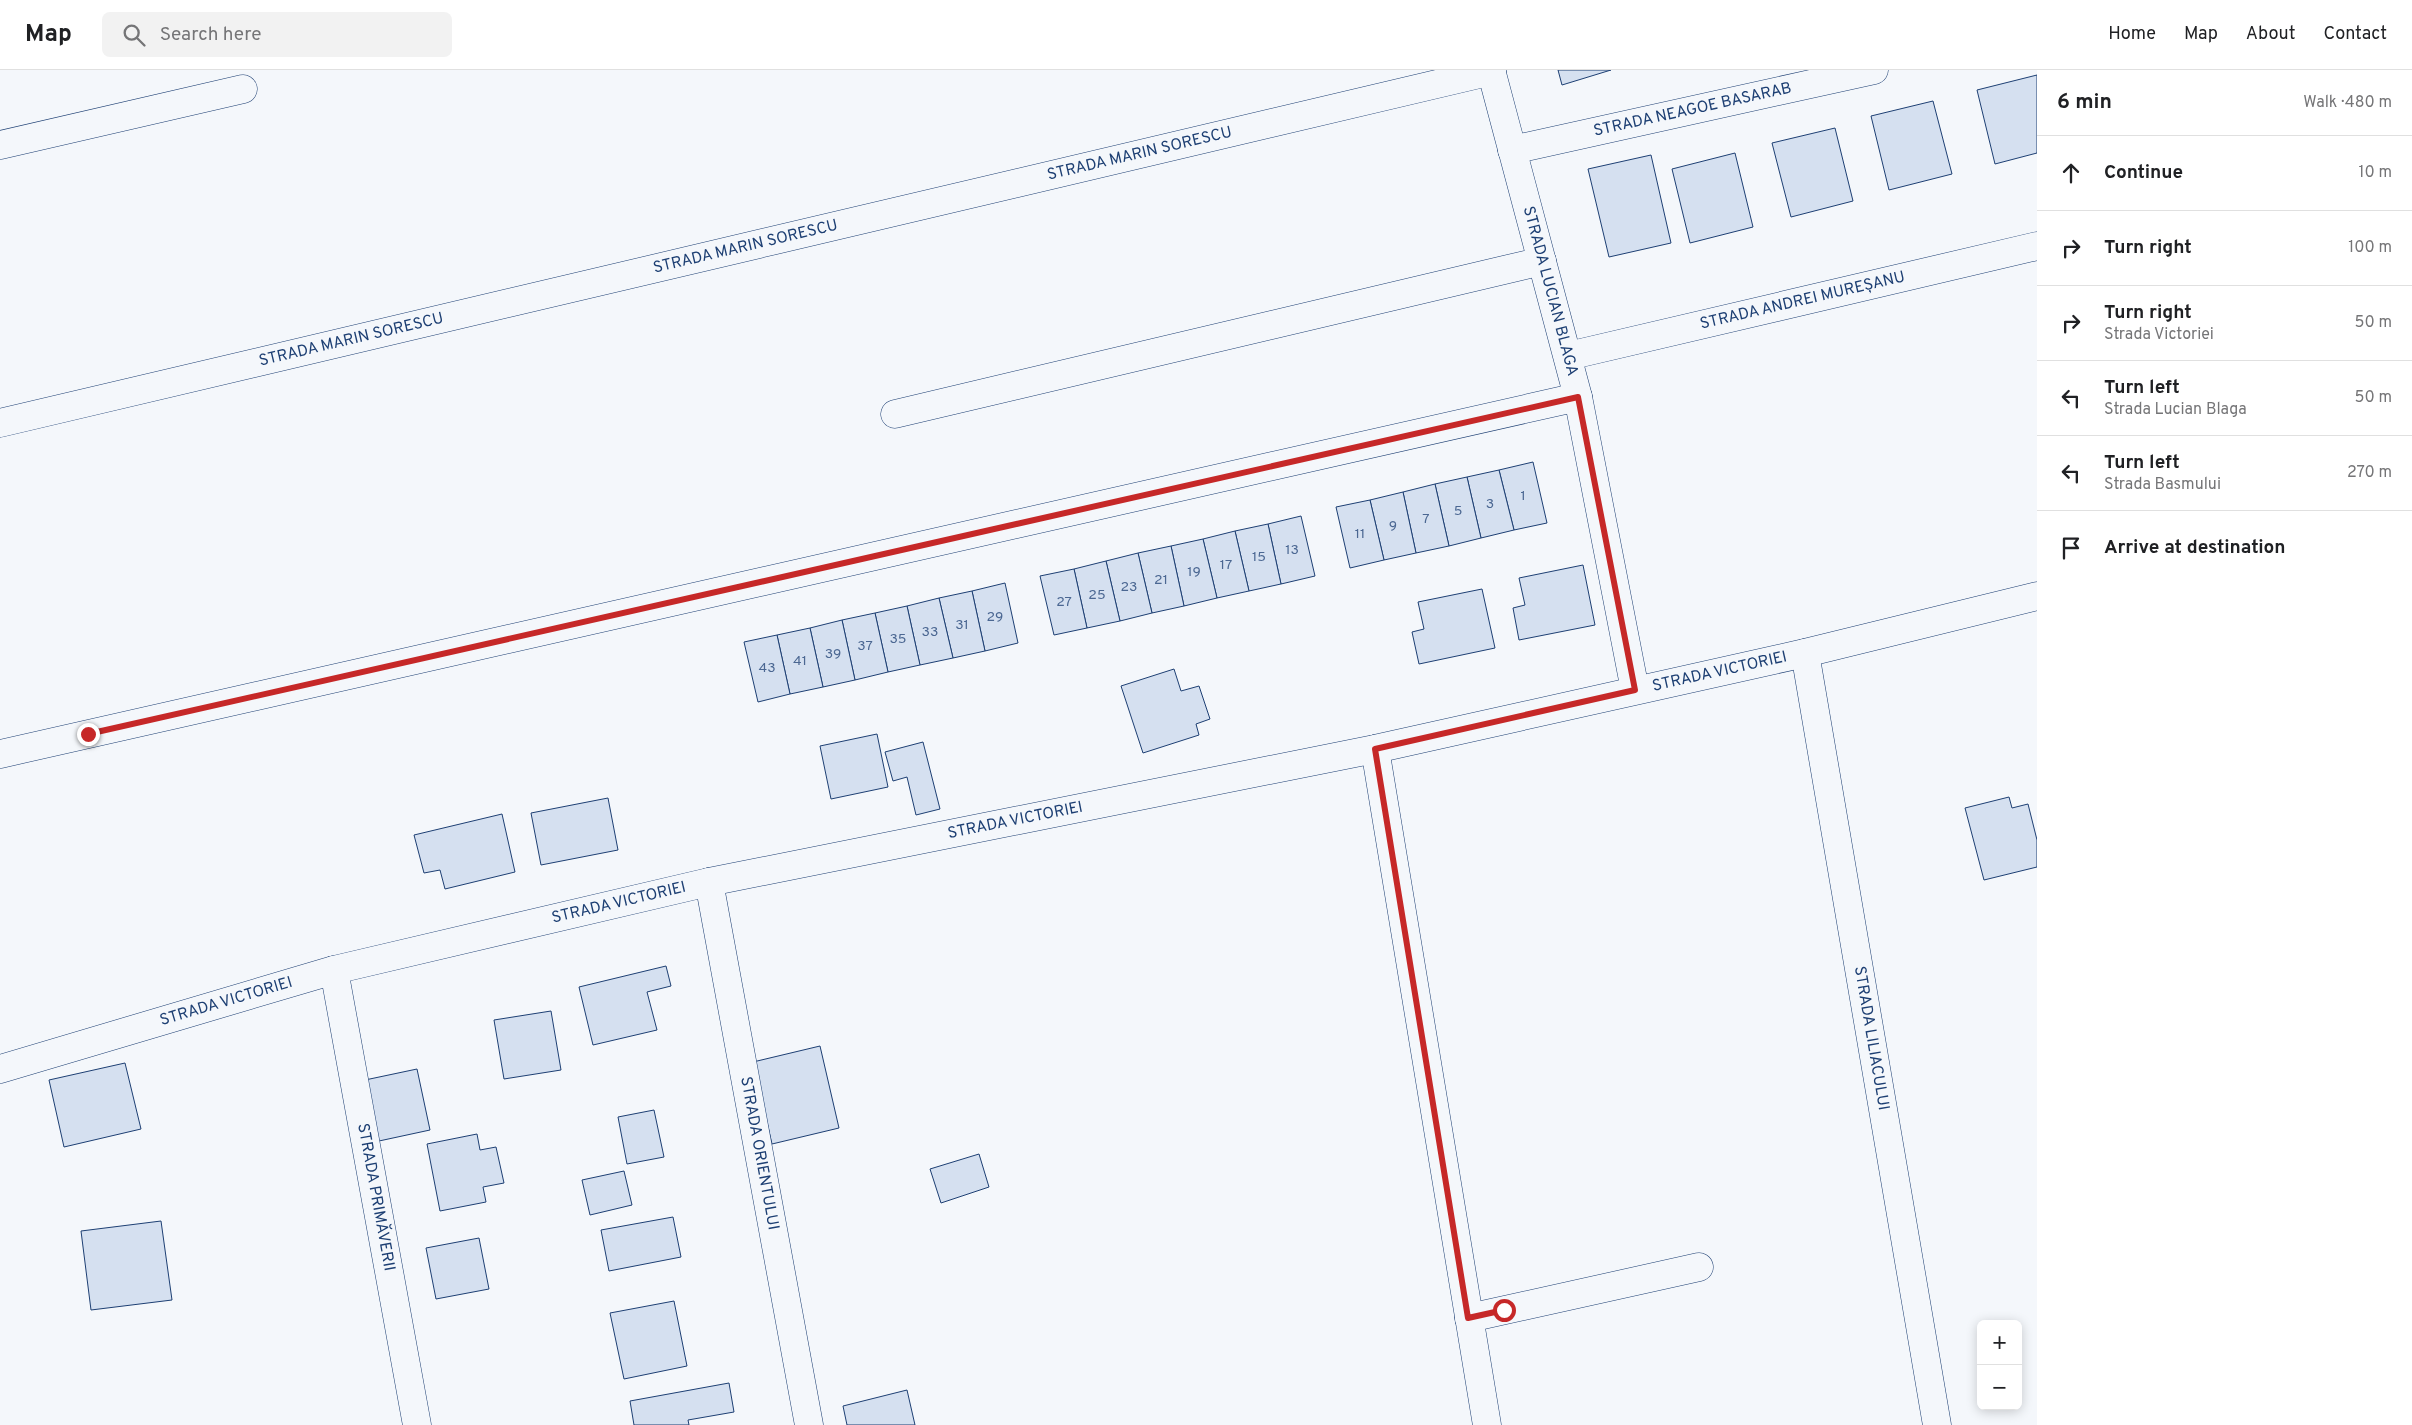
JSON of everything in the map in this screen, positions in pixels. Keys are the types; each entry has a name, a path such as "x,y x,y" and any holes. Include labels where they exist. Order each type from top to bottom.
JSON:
{"street":[{"name":"STRADA LUCIAN BLAGA","path":"1491,70 1578,397 1635,690"},
{"name":"STRADA MARIN SORESCU","path":"0,423 1491,70"},
{"name":"STRADA NEAGOE BASARAB","path":"1512,150 1874,70"},
{"path":"0,145 243,89"},
{"name":"STRADA ANDREI MUREȘANU","path":"1568,356 2037,246"},
{"path":"895,414 1542,261"},
{"path":"0,754 1578,397"},
{"name":"STRADA VICTORIEI","path":"0,1069 334,970 710,882 1375,749 1805,652 2037,596"},
{"name":"STRADA LILIACULUI","path":"1805,652 1937,1425"},
{"path":"1375,749 1487,1425"},
{"name":"STRADA ORIENTULUI","path":"710,882 809,1425"},
{"name":"STRADA PRIMĂVERII","path":"334,970 416,1425"},
{"path":"1468,1318 1698,1267"}],"building":[{"path":"1558,70 1611,70 1562,85"},
{"path":"2037,75 2037,153 1995,164 1977,90"},
{"path":"1933,101 1952,174 1889,190 1871,116"},
{"path":"1835,128 1853,201 1791,217 1772,143"},
{"path":"1735,153 1753,227 1690,243 1672,169"},
{"path":"1651,155 1671,243 1609,257 1588,169"},
{"path":"1533,462 1547,523 1514,530 1499,470"},
{"path":"1499,470 1514,530 1481,538 1467,477"},
{"path":"1467,477 1481,538 1449,546 1435,484"},
{"path":"1435,484 1449,546 1416,553 1403,492"},
{"path":"1403,492 1416,553 1384,560 1370,500"},
{"path":"1370,500 1384,560 1350,568 1336,507"},
{"path":"1301,516 1315,576 1281,584 1268,524"},
{"path":"1268,524 1281,584 1249,591 1235,531"},
{"path":"1235,531 1249,591 1217,598 1203,539"},
{"path":"1203,539 1217,598 1184,606 1171,546"},
{"path":"1171,546 1184,606 1152,613 1138,553"},
{"path":"1138,553 1152,613 1120,621 1106,561"},
{"path":"1106,561 1120,621 1087,628 1074,569"},
{"path":"1583,565 1595,625 1519,640 1513,608 1525,605 1519,578"},
{"path":"1074,569 1087,628 1054,635 1040,576"},
{"path":"1005,583 1018,643 985,651 972,591"},
{"path":"1482,589 1495,648 1419,664 1412,632 1424,629 1418,602"},
{"path":"972,591 985,651 953,658 939,598"},
{"path":"939,598 953,658 920,665 907,606"},
{"path":"907,606 920,665 888,672 875,613"},
{"path":"875,613 888,672 855,680 842,620"},
{"path":"842,620 855,680 823,687 810,628"},
{"path":"810,628 823,687 790,694 777,635"},
{"path":"777,635 790,694 758,702 744,642"},
{"path":"1174,669 1181,691 1199,686 1210,719 1196,724 1199,735 1143,753 1121,686"},
{"path":"877,734 888,787 831,799 820,746"},
{"path":"923,742 940,809 916,815 907,777 893,781 885,752"},
{"path":"2009,797 2012,808 2028,804 2037,840 2037,867 1984,880 1965,808"},
{"path":"608,798 618,850 541,865 531,813"},
{"path":"502,814 515,872 445,889 440,870 424,873 414,835"},
{"path":"666,966 671,986 647,992 657,1030 593,1045 579,987"},
{"path":"551,1011 561,1070 504,1079 494,1020"},
{"path":"820,1046 839,1128 772,1144 753,1062"},
{"path":"125,1063 141,1129 64,1147 49,1080"},
{"path":"417,1069 430,1130 379,1141 365,1080"},
{"path":"654,1110 664,1157 627,1164 618,1117"},
{"path":"477,1134 480,1150 496,1147 504,1183 483,1187 486,1202 440,1211 427,1144"},
{"path":"979,1154 989,1187 941,1203 930,1169"},
{"path":"624,1171 632,1205 590,1215 582,1180"},
{"path":"673,1217 681,1257 609,1271 601,1230"},
{"path":"161,1221 172,1300 91,1310 81,1231"},
{"path":"479,1238 489,1289 436,1299 426,1248"},
{"path":"674,1301 687,1366 624,1379 610,1313"},
{"path":"729,1383 734,1412 688,1420 689,1425 634,1425 630,1401"},
{"path":"907,1390 915,1425 847,1425 843,1406"}],"route":[{"path":"88,734 683,601 1578,397 1635,690 1375,749 1468,1318 1504,1310"}]}
